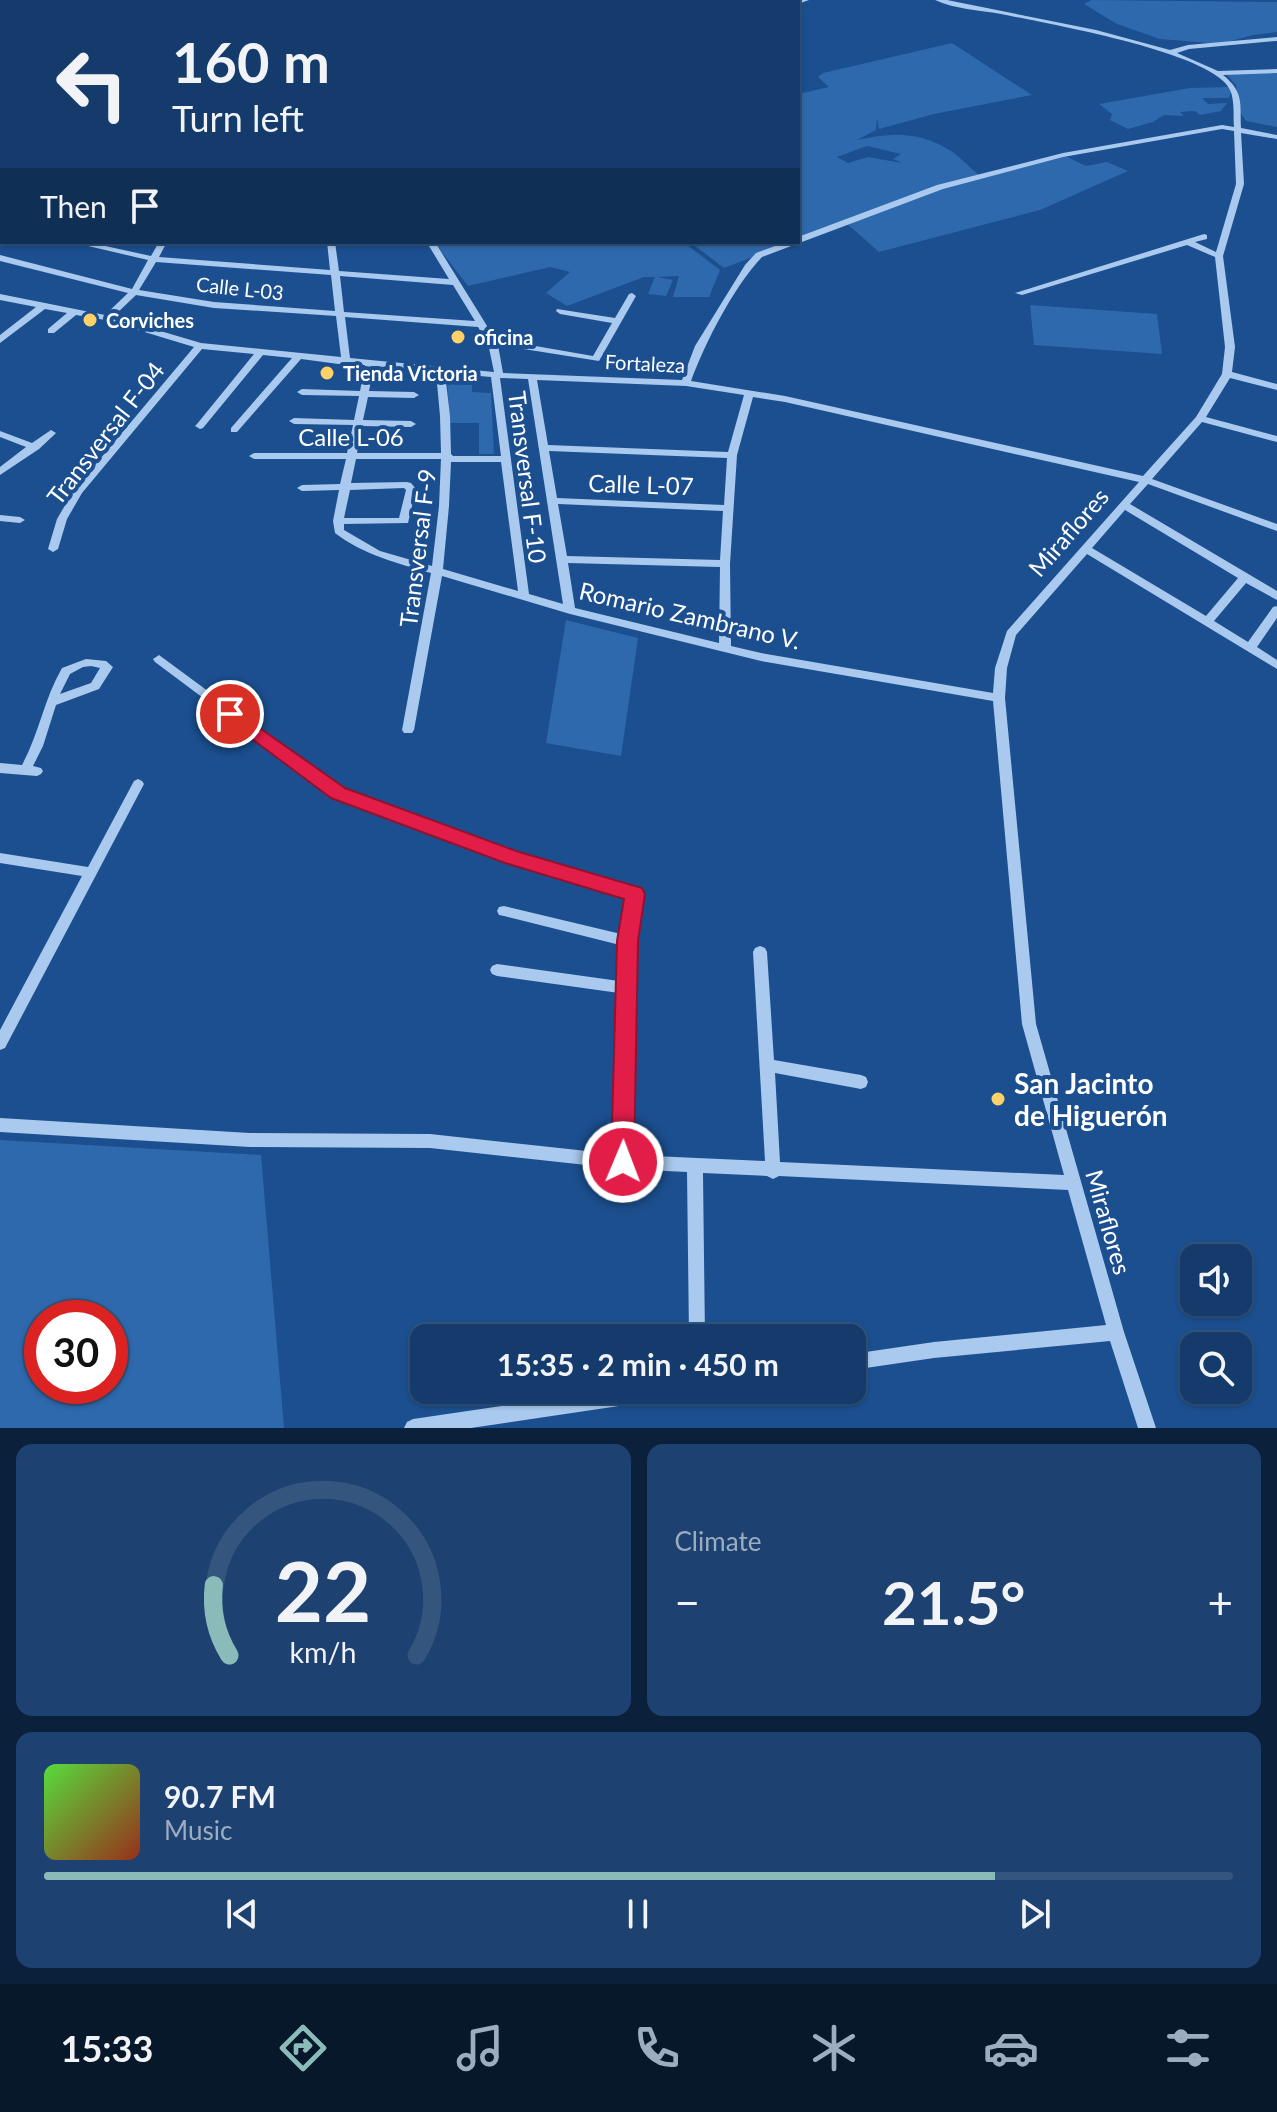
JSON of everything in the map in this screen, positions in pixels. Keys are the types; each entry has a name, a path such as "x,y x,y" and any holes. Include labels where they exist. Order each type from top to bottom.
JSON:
{"street":[{"path":"938,0 1172,52 1215,73 1277,71"},
{"path":"1172,52 1188,47 1275,39"},
{"name":"Miraflores","path":"1147,1428 1116,1332 1029,1024 999,698 1001,668 1011,634 1200,418 1227,374 1230,347 1219,256 1238,197 1236,129 1232,86 1215,73"},
{"path":"800,240 940,187 1123,144 1222,127 1277,137"},
{"path":"1019,293 1204,237"},
{"path":"1187,242 1219,256"},
{"path":"84,244 153,259 454,282"},
{"path":"107,318 134,292 162,244"},
{"path":"331,244 346,362"},
{"name":"Transversal F-10","path":"432,244 493,343 504,459 524,594"},
{"path":"686,383 700,346 754,260 789,244"},
{"name":"Calle L-03","path":"0,258 134,292 214,305 480,324"},
{"path":"501,343 596,359 632,296"},
{"name":"Fortaleza","path":"3,300 107,318 200,346 259,354 497,375 686,383 749,393 1146,480 1277,528"},
{"path":"0,340 44,305"},
{"path":"51,331 75,311"},
{"path":"560,311 617,321"},
{"name":"Transversal F-04","path":"53,549 62,519 78,492 200,346"},
{"path":"200,426 259,354"},
{"path":"563,378 574,356"},
{"path":"234,430 297,358"},
{"path":"302,488 343,487 407,485 411,489 404,521 338,521 343,487 370,364"},
{"name":"Transversal F-9","path":"408,730 439,574 448,457 447,416 440,370"},
{"path":"1227,374 1277,387"},
{"path":"532,377 570,610"},
{"path":"302,392 414,395"},
{"path":"725,648 727,508 732,455 749,393"},
{"path":"1200,418 1277,439"},
{"path":"294,421 411,424"},
{"path":"0,472 51,433"},
{"path":"0,434 35,447"},
{"path":"544,448 732,455"},
{"name":"Calle L-06","path":"254,456 504,459"},
{"name":"Calle L-07","path":"553,501 727,508"},
{"path":"1124,505 1277,596"},
{"path":"0,518 20,520"},
{"name":"Romario Zambrano V.","path":"338,521 339,531 376,553 570,610 761,657 999,698"},
{"path":"1085,548 1277,665"},
{"path":"562,559 725,564"},
{"path":"1207,622 1245,577"},
{"path":"1250,648 1277,610"},
{"path":"159,659 338,793 512,857 635,894 627,941 623,1162"},
{"path":"0,768 31,771 52,702 66,671 86,662 103,663 107,667 95,686 52,702"},
{"path":"0,1044 138,784"},
{"path":"0,858 89,872"},
{"path":"504,911 627,941"},
{"path":"760,952 773,1172"},
{"path":"497,970 625,988"},
{"path":"767,1065 861,1082"},
{"path":"0,1125 250,1140 430,1141 695,1167 1073,1183"},
{"path":"695,1167 697,1324"},
{"path":"866,1360 1116,1332"},
{"path":"413,1428 573,1404"}],"shaded area":[{"path":"1092,0 1277,2 1277,32 1220,44 1160,39 1117,24 1084,4"},
{"path":"952,43 1032,95 934,114 879,129 877,118 876,130 857,140 905,135 928,140 951,151 981,176 1063,155 1086,166 1107,162 1128,171 1040,210 879,252 845,222 800,239 800,94 829,87 818,77 823,73","holes":["867,146 901,154 893,159 902,163 868,157 848,163 837,157"]},
{"path":"1277,72 1277,127 1246,121 1240,112 1236,85 1226,74"},
{"path":"1190,88 1232,88 1229,98 1202,98 1208,104 1227,103 1221,111 1200,115 1195,111 1180,112 1184,116 1164,115 1153,122 1128,129 1110,120 1112,114 1099,104"},
{"path":"436,244 686,244 720,270 709,297 673,297 679,276 657,277 673,280 666,296 648,294 655,277 644,277 567,306 546,293 570,272 550,267 468,286"},
{"path":"693,244 787,244 724,268"},
{"path":"1030,305 1157,314 1162,354 1034,345"},
{"path":"447,378 472,380 472,392 491,393 494,454 479,454 479,423 450,423"},
{"path":"566,620 638,638 621,756 546,743"},
{"path":"0,1140 261,1155 284,1428 0,1428"}],"place":[{"name":"Corviches","path":"90,320"},
{"name":"oficina","path":"458,337"},
{"name":"Tienda Victoria","path":"327,373"},
{"name":"San Jacinto de Higuerón","path":"998,1099"}],"route":[{"path":"230,714 338,793 512,857 635,894 627,941 623,1162"}]}
